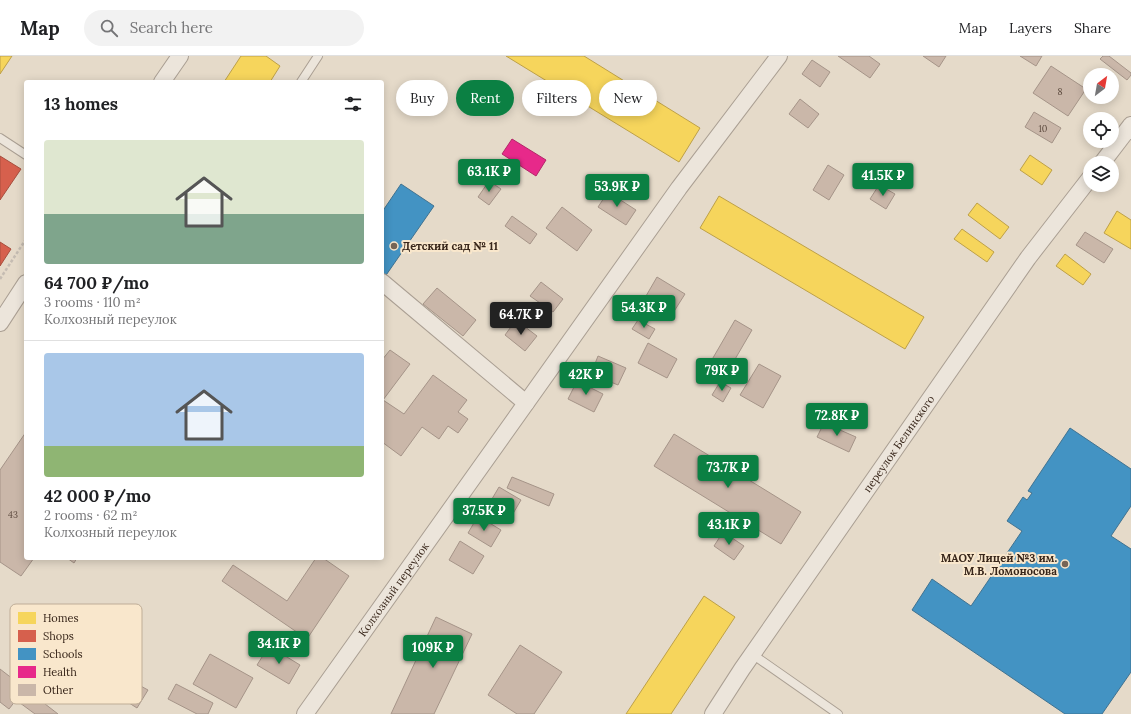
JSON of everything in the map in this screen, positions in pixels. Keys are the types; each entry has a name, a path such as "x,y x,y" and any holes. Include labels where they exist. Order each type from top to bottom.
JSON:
{"street":[{"path":"163,80 180,56"},
{"name":"Колхозный переулок","path":"305,714 679,188 778,56"},
{"path":"1107,156 1131,125"},
{"name":"переулок Белинского","path":"713,714 752,654 1028,258 1083,187"},
{"path":"384,284 526,403"},
{"path":"0,323 24,286"}],"lane":[{"path":"302,80 318,56"},
{"path":"0,138 24,154"},
{"path":"752,654 838,714"}],"path":[{"path":"0,279 24,242"}],"building: Homes":[{"path":"0,56 12,56 0,74"},
{"path":"241,56 266,56 280,66 271,80 225,80"},
{"path":"506,56 584,56 623,80 599,80 599,113 591,108 591,80 545,80"},
{"path":"657,101 700,128 679,162 604,116 657,116"},
{"path":"1030,155 1052,170 1042,185 1020,170"},
{"path":"719,196 924,317 905,349 700,228"},
{"path":"977,203 1009,227 1000,239 968,215"},
{"path":"1117,211 1131,220 1131,249 1104,233"},
{"path":"962,229 994,252 987,262 954,239"},
{"path":"1065,254 1091,274 1083,285 1056,266"},
{"path":"704,596 735,617 671,714 626,714"}],"building: Shops":[{"path":"0,156 21,169 0,200"},
{"path":"0,242 11,249 0,266"}],"building: Schools":[{"name":"Детский сад № 11","path":"401,184 434,206 384,278 384,209"},
{"name":"МАОУ Лицей №3 им. М.В. Ломоносова","path":"1070,428 1131,469 1131,506 1111,536 1131,549 1131,672 1102,714 1065,714 912,610 932,579 971,606 1022,531 1007,521 1023,497 1027,500 1032,493 1028,491"}],"building: Health":[{"path":"512,139 546,160 536,176 502,154"}],"building: Other":[{"path":"838,56 869,56 880,64 870,78"},
{"path":"923,56 946,56 939,67"},
{"path":"1020,56 1042,56 1036,66"},
{"path":"1103,56 1109,56 1131,73 1131,75 1127,80 1119,74 1119,68 1112,68 1100,59"},
{"path":"812,60 830,72 820,87 802,74"},
{"path":"1051,66 1083,87 1083,94 1068,116 1033,93"},
{"path":"800,99 819,114 808,128 789,114"},
{"path":"1034,112 1061,128 1052,143 1025,127"},
{"path":"828,165 844,175 829,200 813,190"},
{"path":"489,181 501,189 489,205 478,197"},
{"path":"879,185 895,194 886,209 870,199"},
{"path":"608,192 636,210 626,225 598,207"},
{"path":"562,207 592,230 577,251 546,228"},
{"path":"512,216 537,234 530,244 505,226"},
{"path":"1085,232 1113,249 1104,263 1076,245"},
{"path":"657,277 685,294 673,313 646,296"},
{"path":"541,282 563,299 553,312 530,296"},
{"path":"437,288 476,320 463,336 423,304"},
{"path":"516,320 537,336 525,351 505,335"},
{"path":"638,320 655,329 649,339 632,329"},
{"path":"735,320 752,330 727,373 710,363"},
{"path":"648,343 677,359 667,378 638,363"},
{"path":"390,350 410,364 384,399 384,358"},
{"path":"598,356 626,368 618,385 591,374"},
{"path":"759,364 781,376 763,408 740,395"},
{"path":"433,375 467,400 458,412 468,419 458,433 448,426 439,439 422,427 401,456 384,443 384,401 404,414"},
{"path":"577,381 603,394 594,412 568,399"},
{"path":"720,382 731,388 723,402 712,395"},
{"path":"824,423 856,437 849,452 817,437"},
{"path":"674,434 801,512 781,544 654,466"},
{"path":"24,435 24,560 33,560 21,576 0,562 0,470"},
{"path":"512,477 554,494 549,506 507,488"},
{"path":"499,487 521,500 511,517 489,504"},
{"path":"478,516 501,530 491,547 468,533"},
{"path":"723,532 744,546 734,560 714,546"},
{"path":"460,541 484,556 473,574 449,560"},
{"path":"315,560 326,560 349,576 307,639 222,581 233,565 287,601"},
{"path":"436,617 472,634 434,714 391,714"},
{"path":"520,645 562,672 534,714 517,714 488,695"},
{"path":"269,646 300,665 289,684 257,665"},
{"path":"210,654 253,678 236,708 193,684"},
{"path":"0,669 10,677 10,704 13,704 9,709 0,702"},
{"path":"176,684 213,703 208,714 197,714 168,699"},
{"path":"142,687 148,690 142,700"},
{"path":"21,704 45,704 58,714 35,714"},
{"path":"131,704 139,704 137,708"}],"place":[{"name":"Детский сад № 11","path":"394,246"},
{"name":"МАОУ Лицей №3 им. М.В. Ломоносова","path":"1065,564"}]}
